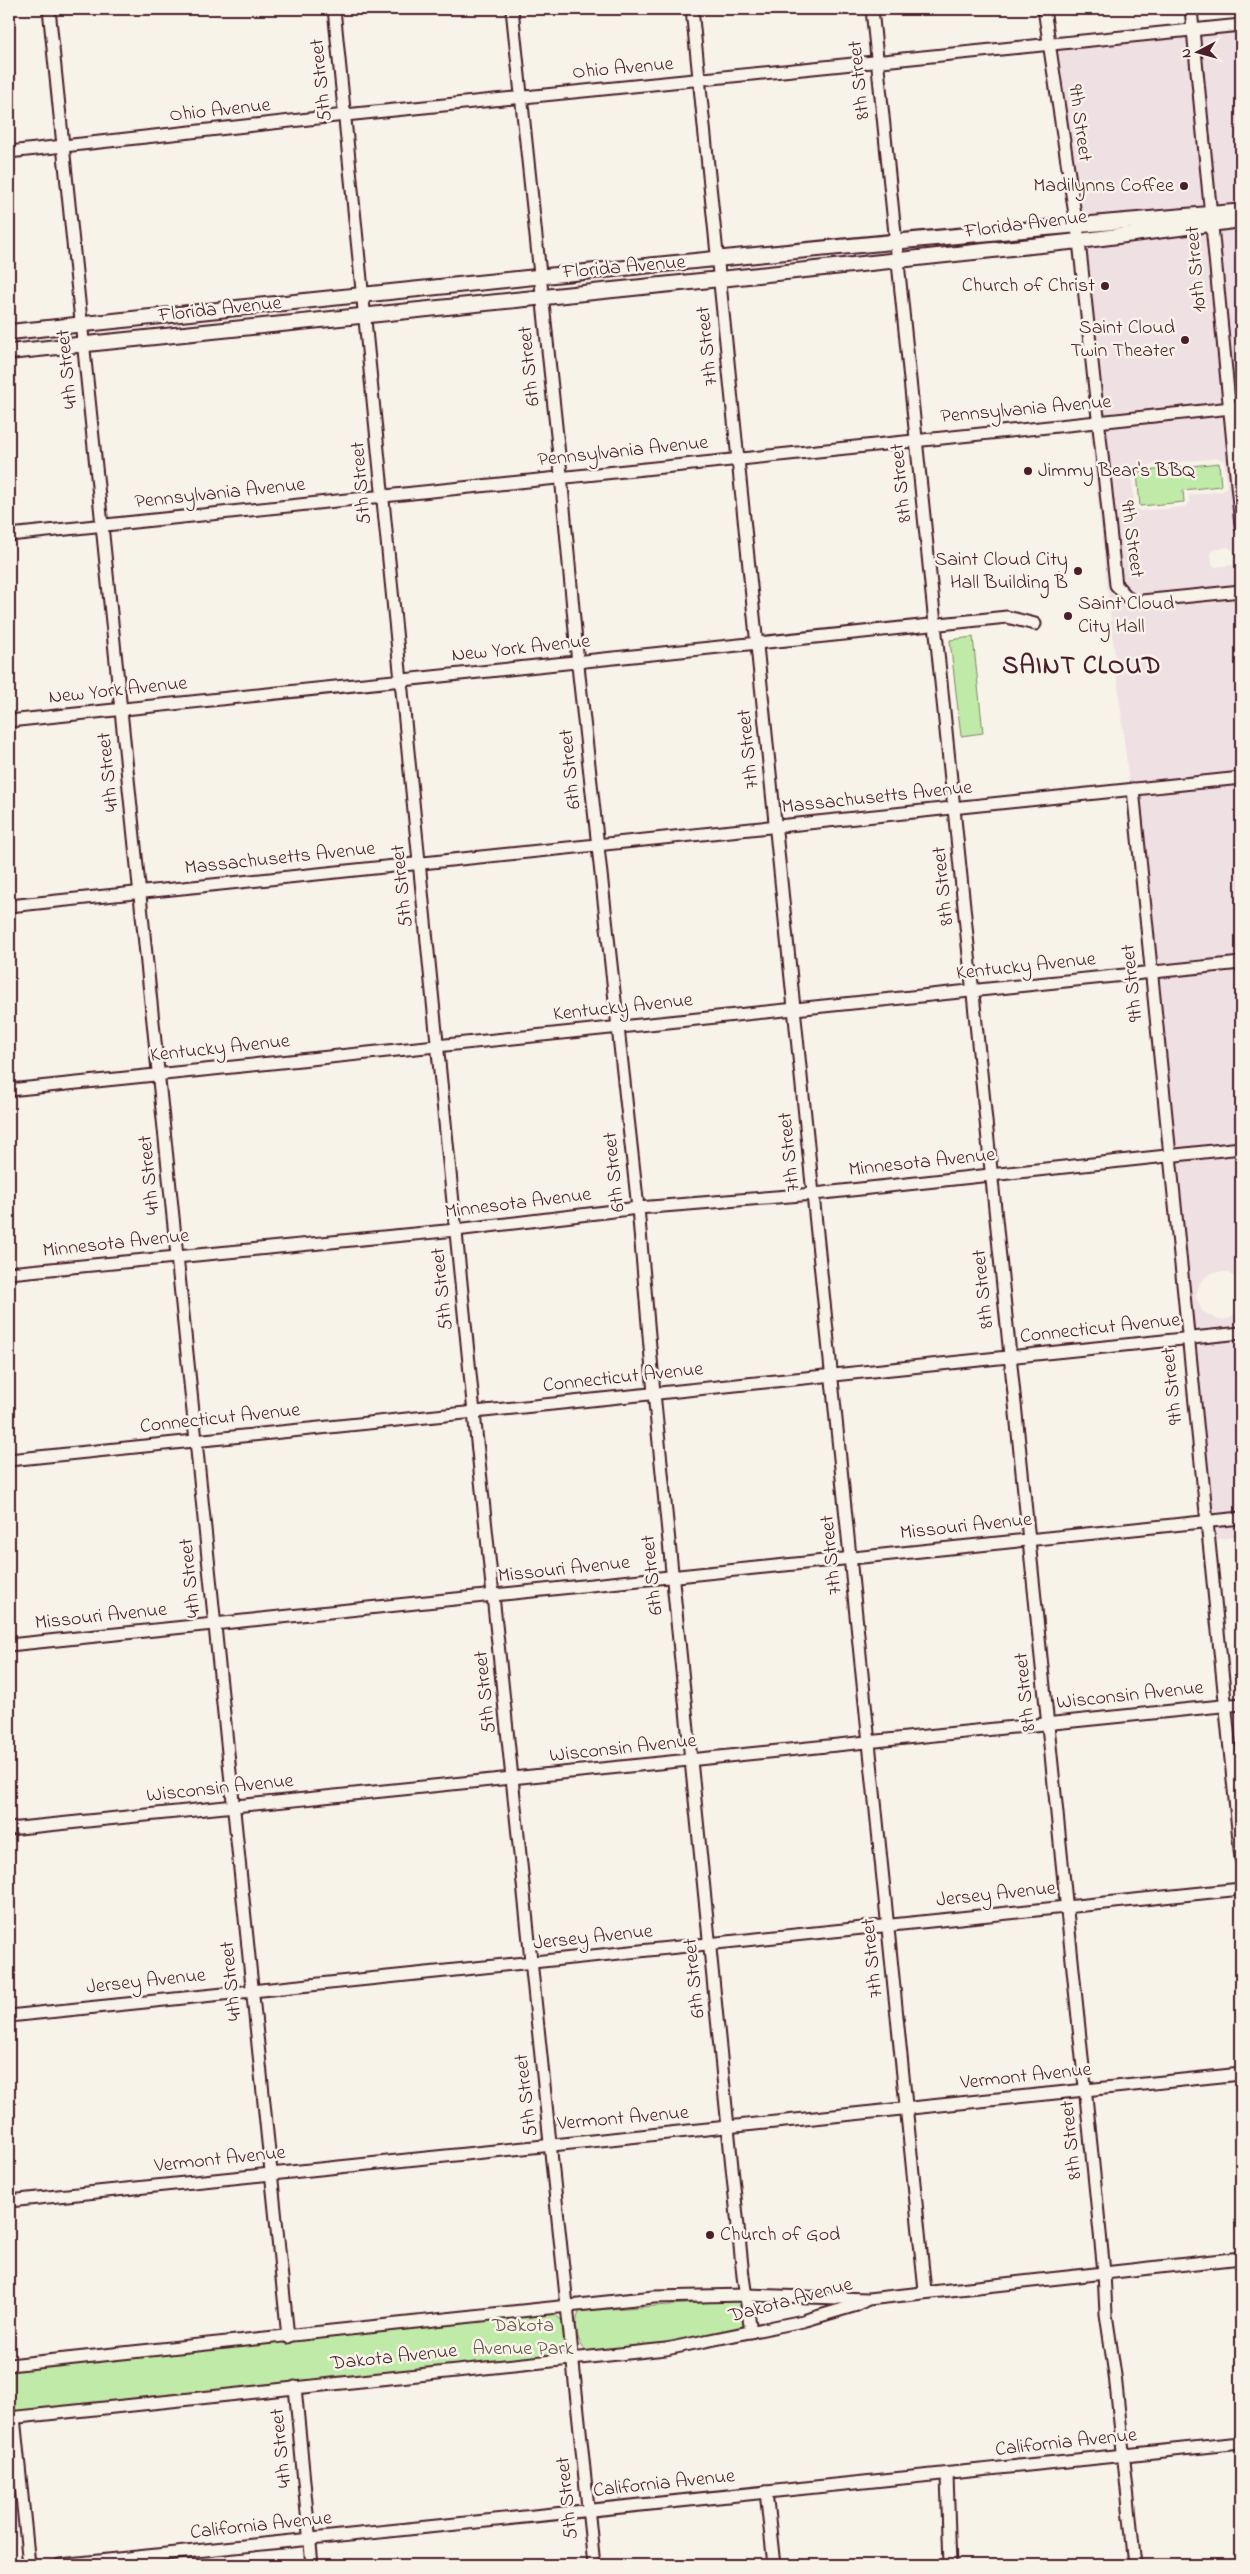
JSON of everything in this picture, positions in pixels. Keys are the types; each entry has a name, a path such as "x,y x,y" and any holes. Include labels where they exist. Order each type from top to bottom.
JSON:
{"main road":[{"name":"Florida Avenue","path":"9,352 1079,241 1211,220 1241,211"},
{"name":"Florida Avenue","path":"9,332 1075,224 1241,220"}],"street":[{"name":"4th Street","path":"49,9 65,146 121,710 142,892 214,1624 288,2337"},
{"name":"5th Street","path":"334,9 474,1413 495,1596 594,2565"},
{"name":"6th Street","path":"512,9 561,477 578,662 638,1208 672,1578 751,2332"},
{"name":"7th Street","path":"692,9 925,2291"},
{"name":"8th Street","path":"872,9 1030,1539 1104,2272 1106,2314 1124,2455 1135,2565"},
{"name":"9th Street","path":"1044,9 1079,241 1116,585 1125,597 1132,602 1241,592"},
{"name":"10th Street","path":"1191,9 1241,526"},
{"name":"Ohio Avenue","path":"9,152 345,115 1241,24"},
{"name":"Pennsylvania Avenue","path":"9,535 738,460 916,439 1099,423 1241,407"},
{"name":"New York Avenue","path":"9,720 121,710 1007,617 1036,624"},
{"name":"Massachusetts Avenue","path":"9,906 1241,778"},
{"name":"9th Street","path":"1133,790 1241,1859"},
{"name":"Kentucky Avenue","path":"9,1090 1241,963"},
{"name":"Minnesota Avenue","path":"9,1273 456,1230 638,1208 814,1194 1241,1148"},
{"name":"Connecticut Avenue","path":"9,1460 832,1377 1241,1333"},
{"name":"Missouri Avenue","path":"9,1645 1241,1518"},
{"name":"Wisconsin Avenue","path":"9,1829 1241,1704"},
{"name":"Jersey Avenue","path":"9,2016 711,1945 1241,1888"},
{"name":"Vermont Avenue","path":"9,2201 1241,2074"},
{"name":"Dakota Avenue","path":"9,2365 654,2297 746,2295 868,2299 925,2291 1241,2258"},
{"name":"Dakota Avenue","path":"11,2417 573,2358 666,2350 812,2318 857,2305 868,2299"},
{"name":"4th Street","path":"295,2387 312,2565"},
{"path":"11,2417 28,2565"},
{"name":"California Avenue","path":"60,2565 947,2475 1241,2443"},
{"path":"947,2475 950,2565"},
{"path":"766,2492 774,2565"}],"shaded area":[{"path":"1241,30 1241,205 1217,208 1200,35"},
{"path":"1187,36 1204,209 1081,219 1056,49"},
{"path":"1241,226 1241,324 1239,328 1241,401 1235,402 1218,229"},
{"path":"1206,231 1222,403 1104,417 1086,244"},
{"path":"1223,415 1241,586 1134,596 1122,583 1106,428","holes":["1218,458 1224,461 1227,486 1223,491 1189,495 1189,503 1184,507 1141,511 1135,508 1131,472 1135,467","1227,547 1234,551 1233,565 1215,567 1212,565 1211,551"]},
{"path":"1093,429 1110,586 1116,598 1124,605 1132,608 1241,597 1241,772 1129,784 1090,430"},
{"path":"1241,783 1241,957 1156,966 1140,795"},
{"path":"1241,969 1241,1142 1175,1149 1158,978"},
{"path":"1241,1154 1241,1282 1228,1272 1214,1272 1205,1277 1199,1284 1196,1297 1202,1311 1218,1320 1228,1319 1241,1309 1241,1327 1193,1332 1176,1161"},
{"path":"1241,1339 1241,1512 1212,1515 1194,1343"},
{"path":"1241,1524 1241,1536 1219,1539 1215,1542 1213,1526"}],"green space":[{"path":"1219,463 1221,486 1183,490 1184,502 1140,506 1137,472"},
{"path":"973,637 983,733 961,736 950,640"},
{"name":"Dakota Avenue Park","path":"730,2301 739,2302 744,2313 744,2324 739,2331 671,2344 587,2352 581,2344 577,2333 577,2321 580,2311"},
{"name":"Dakota Avenue Park","path":"554,2314 565,2323 564,2347 557,2355 9,2412 9,2371"}],"place":[{"name":"Madilynns Coffee","path":"1184,186"},
{"name":"Church of Christ","path":"1105,286"},
{"name":"Saint Cloud Twin Theater","path":"1185,340"},
{"name":"Jimmy Bear's BBQ","path":"1028,471"},
{"name":"Saint Cloud City Hall Building B","path":"1078,571"},
{"name":"Saint Cloud City Hall","path":"1068,616"},
{"name":"Church of God","path":"710,2235"}],"district":[{"name":"SAINT CLOUD","path":"1082,667"}]}
